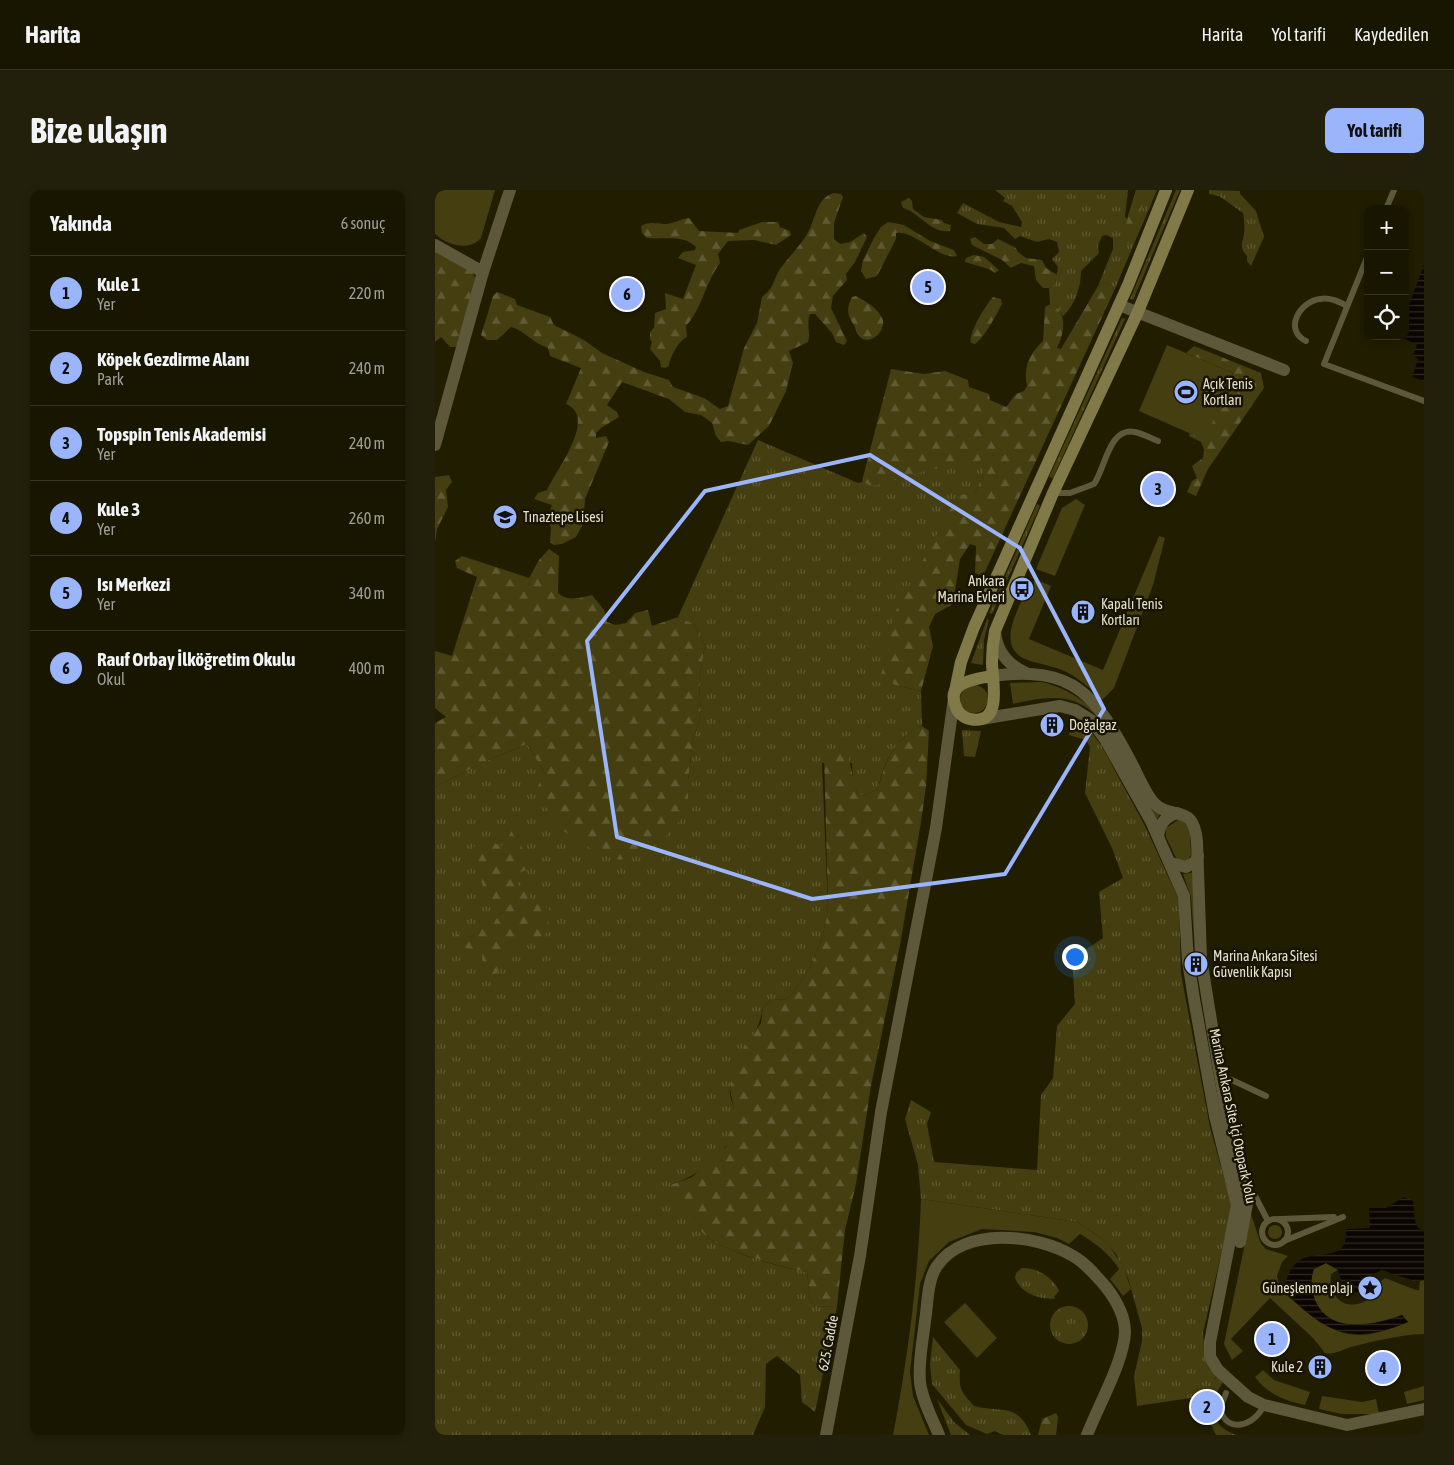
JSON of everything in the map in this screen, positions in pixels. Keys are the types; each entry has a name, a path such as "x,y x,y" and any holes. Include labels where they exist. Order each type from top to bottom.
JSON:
{"street":[{"path":"435,445 483,272 510,190"},
{"path":"1166,190 1119,305 974,627 961,662 954,698 960,714 965,718 978,719 1055,706 1070,708 1084,715 1095,724 1105,739 1171,863 1186,867 1192,865 1198,856"},
{"path":"949,736 956,726 989,714 994,704 992,676 995,631 1053,493 1137,314 1188,190"},
{"path":"435,245 483,272"},
{"path":"1119,305 1137,314 1284,370"},
{"path":"995,631 997,644 1005,658 1013,666 1027,673"},
{"path":"954,698 956,690 962,683 992,676 1027,673 1041,674 1062,681 1089,698 1103,713 1153,802 1191,819 1194,824 1198,856 1201,959 1214,1078"},
{"name":"625. Cadde","path":"826,1435 860,1256 881,1112 937,820 954,698"},
{"path":"1158,836 1159,828 1165,818 1177,813"},
{"name":"Marina Ankara Site İçi Otopark Yolu","path":"1171,863 1186,904 1187,944 1194,999 1214,1078 1215,1116 1241,1196 1209,1350 1210,1357 1218,1370 1248,1397 1264,1405 1347,1430 1424,1409"},
{"path":"939,1435 924,1399 920,1381 932,1275 943,1259 958,1247 977,1240 1001,1238 1038,1242 1075,1256 1096,1276 1118,1305 1125,1331 1122,1348 1087,1435"}],"lane":[{"path":"1388,205 1394,190"},
{"path":"1364,265 1324,364 1424,401"},
{"path":"1306,341 1298,335 1296,325 1296,318 1302,307 1313,300 1325,298 1347,306"},
{"path":"1053,493 1070,493 1094,484 1115,440 1124,433 1135,432 1158,441"},
{"path":"1214,1078 1231,1080 1266,1096"},
{"path":"1241,1196 1255,1196 1268,1221"},
{"path":"1343,1217 1283,1242 1270,1243 1264,1237 1263,1229 1268,1221 1280,1220 1343,1217"},
{"path":"1280,1220 1286,1224 1288,1232 1283,1242"},
{"path":"1226,1393 1220,1408 1225,1418 1232,1424 1243,1425 1251,1422 1261,1412 1264,1405"}],"highlighted area":[{"path":"870,455 1020,548 1104,709 1005,874 812,899 617,837 587,641 705,491"}],"green space":[{"path":"435,190 495,190 481,238 470,245 464,246 452,244 435,234"},
{"path":"995,190 1128,190 1125,217 1127,219 1136,190 1157,190 1114,291 1112,286 1104,282 1098,286 1113,249 1113,238 1106,235 1102,236 1098,246 1099,253 1081,271 1076,295 1071,307 1063,316 1057,306 1050,304 1049,288 1055,284 1058,267 1052,259 1059,252 1057,242 1049,239 1037,242 1020,236 1015,239 1004,228 977,224 957,213 963,203 999,222 1021,227 1022,222 1012,206 1003,201 1005,198"},
{"path":"1136,190 1148,190 1128,244 1125,243 1126,225"},
{"path":"1176,190 1180,190 1133,300 1130,299"},
{"path":"1209,190 1240,191 1240,194 1256,211 1264,237 1251,266 1242,248 1244,234 1243,213 1219,196 1209,194"},
{"path":"834,193 841,194 843,197 834,223 834,239 840,244 850,242 864,233 867,237 855,262 846,274 847,280 833,296 831,308 847,341 844,345 836,342 832,333 815,314 810,314 808,342 789,351 793,363 786,391 769,426 748,445 728,441 721,442 716,436 712,423 701,415 685,412 669,399 622,382 607,405 617,412 619,417 596,433 596,438 606,436 609,442 585,499 583,524 576,537 562,544 554,545 550,542 551,527 546,520 552,505 534,499 538,493 547,490 572,444 578,420 575,411 566,404 581,368 550,356 548,348 511,327 497,340 487,340 481,335 493,296 497,292 515,299 517,305 550,317 554,325 584,340 602,353 644,372 669,380 673,387 704,398 720,409 728,406 744,348 757,323 762,297 773,284 780,269 806,236 819,205"},
{"path":"909,198 912,201 913,209 924,217 942,220 944,223 951,225 950,231 937,229 903,208 901,202"},
{"path":"689,218 699,231 738,233 739,230 762,222 778,222 780,227 790,231 791,235 776,245 754,240 728,241 718,254 720,263 696,312 686,326 687,337 678,345 669,366 665,368 661,367 660,361 650,349 652,342 650,332 654,328 655,313 666,309 665,293 683,299 696,265 678,258 683,252 695,250 696,247 685,240 647,238 642,233 641,226 650,223 668,224"},
{"path":"888,222 904,225 930,241 954,250 957,256 943,254 911,236 896,233 896,239 877,276 866,279 861,271 863,260 881,227"},
{"path":"975,237 984,244 992,244 998,239 1016,248 1026,258 1042,260 1046,268 1057,275 1055,284 1049,288 1043,288 1036,280 1034,266 1021,263 1011,268 1002,260 972,245 970,239"},
{"path":"435,251 472,271 477,282 456,347 450,347 441,337 435,342"},
{"path":"974,255 984,257 999,270 995,273 989,269 965,262 966,258"},
{"path":"1104,282 1112,286 1114,291 983,576 975,573 976,546 970,544 960,559 953,604 935,614 929,627 933,646 921,691 895,685 881,676 893,616 958,495 975,494 990,457 971,463 962,462 871,486 862,481 891,369 924,374 945,371 968,380 969,387 989,394 990,400 1006,407 1016,394 1024,391 1027,386 1026,373 1028,362 1034,351 1043,341 1045,307 1053,303 1061,313 1063,330 1057,348 1061,349 1098,286"},
{"path":"856,296 870,304 883,321 881,331 868,340 859,336 848,311 852,297"},
{"path":"993,297 1001,299 1002,304 983,336 975,344 971,343 975,326"},
{"path":"1122,318 1125,319 1053,478 1049,477"},
{"name":"Açık Tenis Kortları","path":"1167,345 1233,373 1205,440 1139,411"},
{"path":"1194,346 1261,373 1264,388 1208,469 1196,496 1187,492 1192,481 1197,478 1192,466 1203,458 1204,449 1201,442 1189,436 1190,433 1204,439 1233,373 1186,353"},
{"path":"758,440 858,483 993,451 895,685 921,691 922,726 905,736 898,743 887,760 878,789 863,796 858,795 853,782 852,763 822,763 828,908 819,945 809,968 788,999 772,1000 763,1007 753,1038 733,1077 730,1095 735,1118 733,1131 722,1152 693,1175 670,1185 694,1221 709,1238 742,1254 807,1272 810,1299 815,1306 837,1307 815,1412 802,1402 800,1375 777,1356 766,1364 765,1407 753,1435 435,1435 435,787 486,761 527,744 544,772 688,812 688,780 693,741 701,715 699,680 705,645 694,624 678,617"},
{"path":"449,475 452,482 446,490 448,507 437,529 435,542 435,477"},
{"path":"1076,499 1085,505 1055,576 1036,569 1062,508"},
{"path":"1037,504 1040,506 992,614 989,613"},
{"path":"1159,536 1165,538 1153,585 1114,688 1102,700 1068,673 1025,659 1016,653 1010,637 1012,627 1026,591 1030,592 1035,579 1051,586 1029,639 1103,670"},
{"path":"549,549 559,556 558,593 562,596 574,598 592,595 604,610 607,622 616,625 626,623 635,613 648,610 652,626 678,617 694,624 705,645 699,680 701,715 693,741 688,780 688,812 659,843 620,860 598,853 559,828 536,791 544,772 527,744 486,761 435,787 435,723 446,717 435,708 435,651 452,656 477,577 457,568 455,561 462,556 529,578 539,560"},
{"path":"987,619 989,620 984,640 983,665 971,663"},
{"path":"1042,682 1059,687 1074,695 1101,718 1151,808 1160,814 1156,821 1100,720 1091,711 1081,705 1060,698 1037,699 1013,704 1010,683"},
{"path":"974,685 984,689 988,699 984,709 974,713 964,709 960,699 964,689"},
{"path":"1070,720 1088,728 1101,745 1144,824 1179,900 1181,974 1210,1127 1232,1207 1203,1333 1205,1355 1217,1376 1213,1381 1218,1376 1223,1382 1211,1402 1216,1419 1226,1431 1238,1435 1216,1435 1197,1397 1137,1406 1134,1376 1142,1341 1142,1328 1128,1278 1116,1254 1100,1237 1077,1222 921,1199 918,1165 905,1119 911,1100 931,1112 927,1124 934,1162 1037,1170 1041,1095 1053,1078 1057,1026 1075,1004 1072,959 1103,938 1099,892 1123,878 1112,848 1085,793 1090,747 1086,740 1069,735"},
{"path":"922,726 929,731 926,787 921,822 900,945 871,1086 856,1184 845,1230 837,1307 815,1306 810,1299 807,1272 756,1259 718,1244 694,1223 671,1193 670,1185 692,1177 726,1147 735,1116 730,1089 734,1063 761,1023 763,1007 772,1000 788,999 809,968 819,945 828,908 824,754 833,749 846,751 858,795 863,796 878,789 887,760 898,743 905,736"},
{"path":"962,730 981,731 975,757 964,756"},
{"path":"1178,820 1182,820 1190,829 1191,855 1187,861 1177,860 1166,837 1166,828"},
{"path":"513,828 521,830 521,846 531,859 528,869 519,873 517,883 535,903 544,905 550,911 547,932 540,942 514,937 507,941 508,950 501,959 496,976 484,976 482,954 470,948 455,948 453,937 474,925 492,926 497,918 498,909 492,906 491,897 483,887 479,872 473,864 473,848 479,841 488,840 501,846 510,844 508,838"},
{"path":"1195,872 1196,938 1194,939 1191,897 1183,874"},
{"path":"921,1199 1077,1222 1100,1237 1109,1246 1123,1266 1131,1289 1123,1296 1110,1279 1119,1269 1102,1249 1080,1234 1069,1244 1057,1238 1034,1232 982,1229 949,1242 929,1261 920,1284 910,1372 913,1396 929,1435 893,1435 911,1318"},
{"path":"1251,1214 1261,1244 1266,1249 1288,1256 1282,1262 1277,1276 1280,1285 1294,1301 1316,1319 1340,1332 1352,1335 1376,1333 1408,1322 1402,1315 1366,1324 1341,1323 1331,1319 1322,1311 1315,1300 1311,1284 1314,1269 1326,1263 1338,1270 1331,1274 1333,1291 1342,1302 1348,1304 1363,1302 1371,1298 1380,1282 1385,1278 1416,1290 1419,1290 1420,1281 1424,1280 1424,1334 1387,1339 1351,1347 1335,1353 1325,1353 1313,1338 1270,1298 1231,1339 1243,1351 1232,1360 1224,1344"},
{"path":"1272,1225 1278,1225 1282,1232 1278,1239 1272,1239 1268,1235 1268,1229"},
{"path":"1022,1268 1039,1271 1049,1278 1059,1291 1054,1297 1055,1299 1037,1297 1026,1292 1015,1278 1016,1273"},
{"path":"965,1303 997,1338 977,1358 944,1322"},
{"path":"1069,1306 1076,1307 1082,1312 1087,1318 1087,1332 1082,1338 1076,1343 1069,1344 1062,1343 1056,1338 1051,1332 1050,1325 1051,1318 1056,1312 1062,1307"},
{"path":"933,1337 960,1370 961,1390 974,1406 1014,1413 1026,1425 1031,1435 1003,1435 995,1431 987,1434 966,1425 932,1384 930,1364"},
{"path":"1263,1370 1274,1380 1310,1392 1305,1405 1284,1399 1265,1388 1255,1377"},
{"path":"1424,1386 1424,1400 1407,1404 1404,1392"},
{"path":"1322,1396 1362,1402 1376,1399 1379,1414 1341,1414 1319,1409"},
{"path":"937,1399 954,1422 970,1435 951,1435"},
{"path":"1056,1413 1058,1417 1056,1435 1038,1435 1042,1419"}],"shaded area":[{"path":"1424,265 1424,381 1412,377 1418,359 1413,355 1417,345 1407,340 1409,340 1409,304"},
{"path":"1404,1197 1413,1201 1417,1226 1424,1232 1424,1280 1414,1281 1382,1270 1368,1277 1359,1293 1350,1294 1344,1290 1338,1270 1326,1263 1314,1269 1311,1284 1315,1300 1322,1311 1331,1319 1354,1325 1379,1322 1402,1315 1408,1322 1370,1333 1355,1334 1340,1331 1326,1326 1313,1317 1284,1291 1289,1274 1296,1263 1307,1257 1331,1254 1337,1251 1342,1247 1345,1240 1346,1229 1370,1228 1369,1208 1386,1208"}],"place":[{"name":"Isı Merkezi","path":"928,287"},
{"name":"Rauf Orbay İlköğretim Okulu","path":"627,294"},
{"name":"Açık Tenis Kortları","path":"1186,392"},
{"name":"Topspin Tenis Akademisi","path":"1158,489"},
{"name":"Tınaztepe Lisesi","path":"505,517"},
{"name":"Ankara Marina Evleri","path":"1022,589"},
{"name":"Kapalı Tenis Kortları","path":"1083,612"},
{"name":"Doğalgaz","path":"1052,725"},
{"name":"Marina Ankara Sitesi Güvenlik Kapısı","path":"1196,964"},
{"name":"Güneşlenme plajı","path":"1370,1288"},
{"name":"Kule 1","path":"1272,1339"},
{"name":"Kule 2","path":"1320,1367"},
{"name":"Kule 3","path":"1383,1368"},
{"name":"Köpek Gezdirme Alanı","path":"1207,1407"}]}
